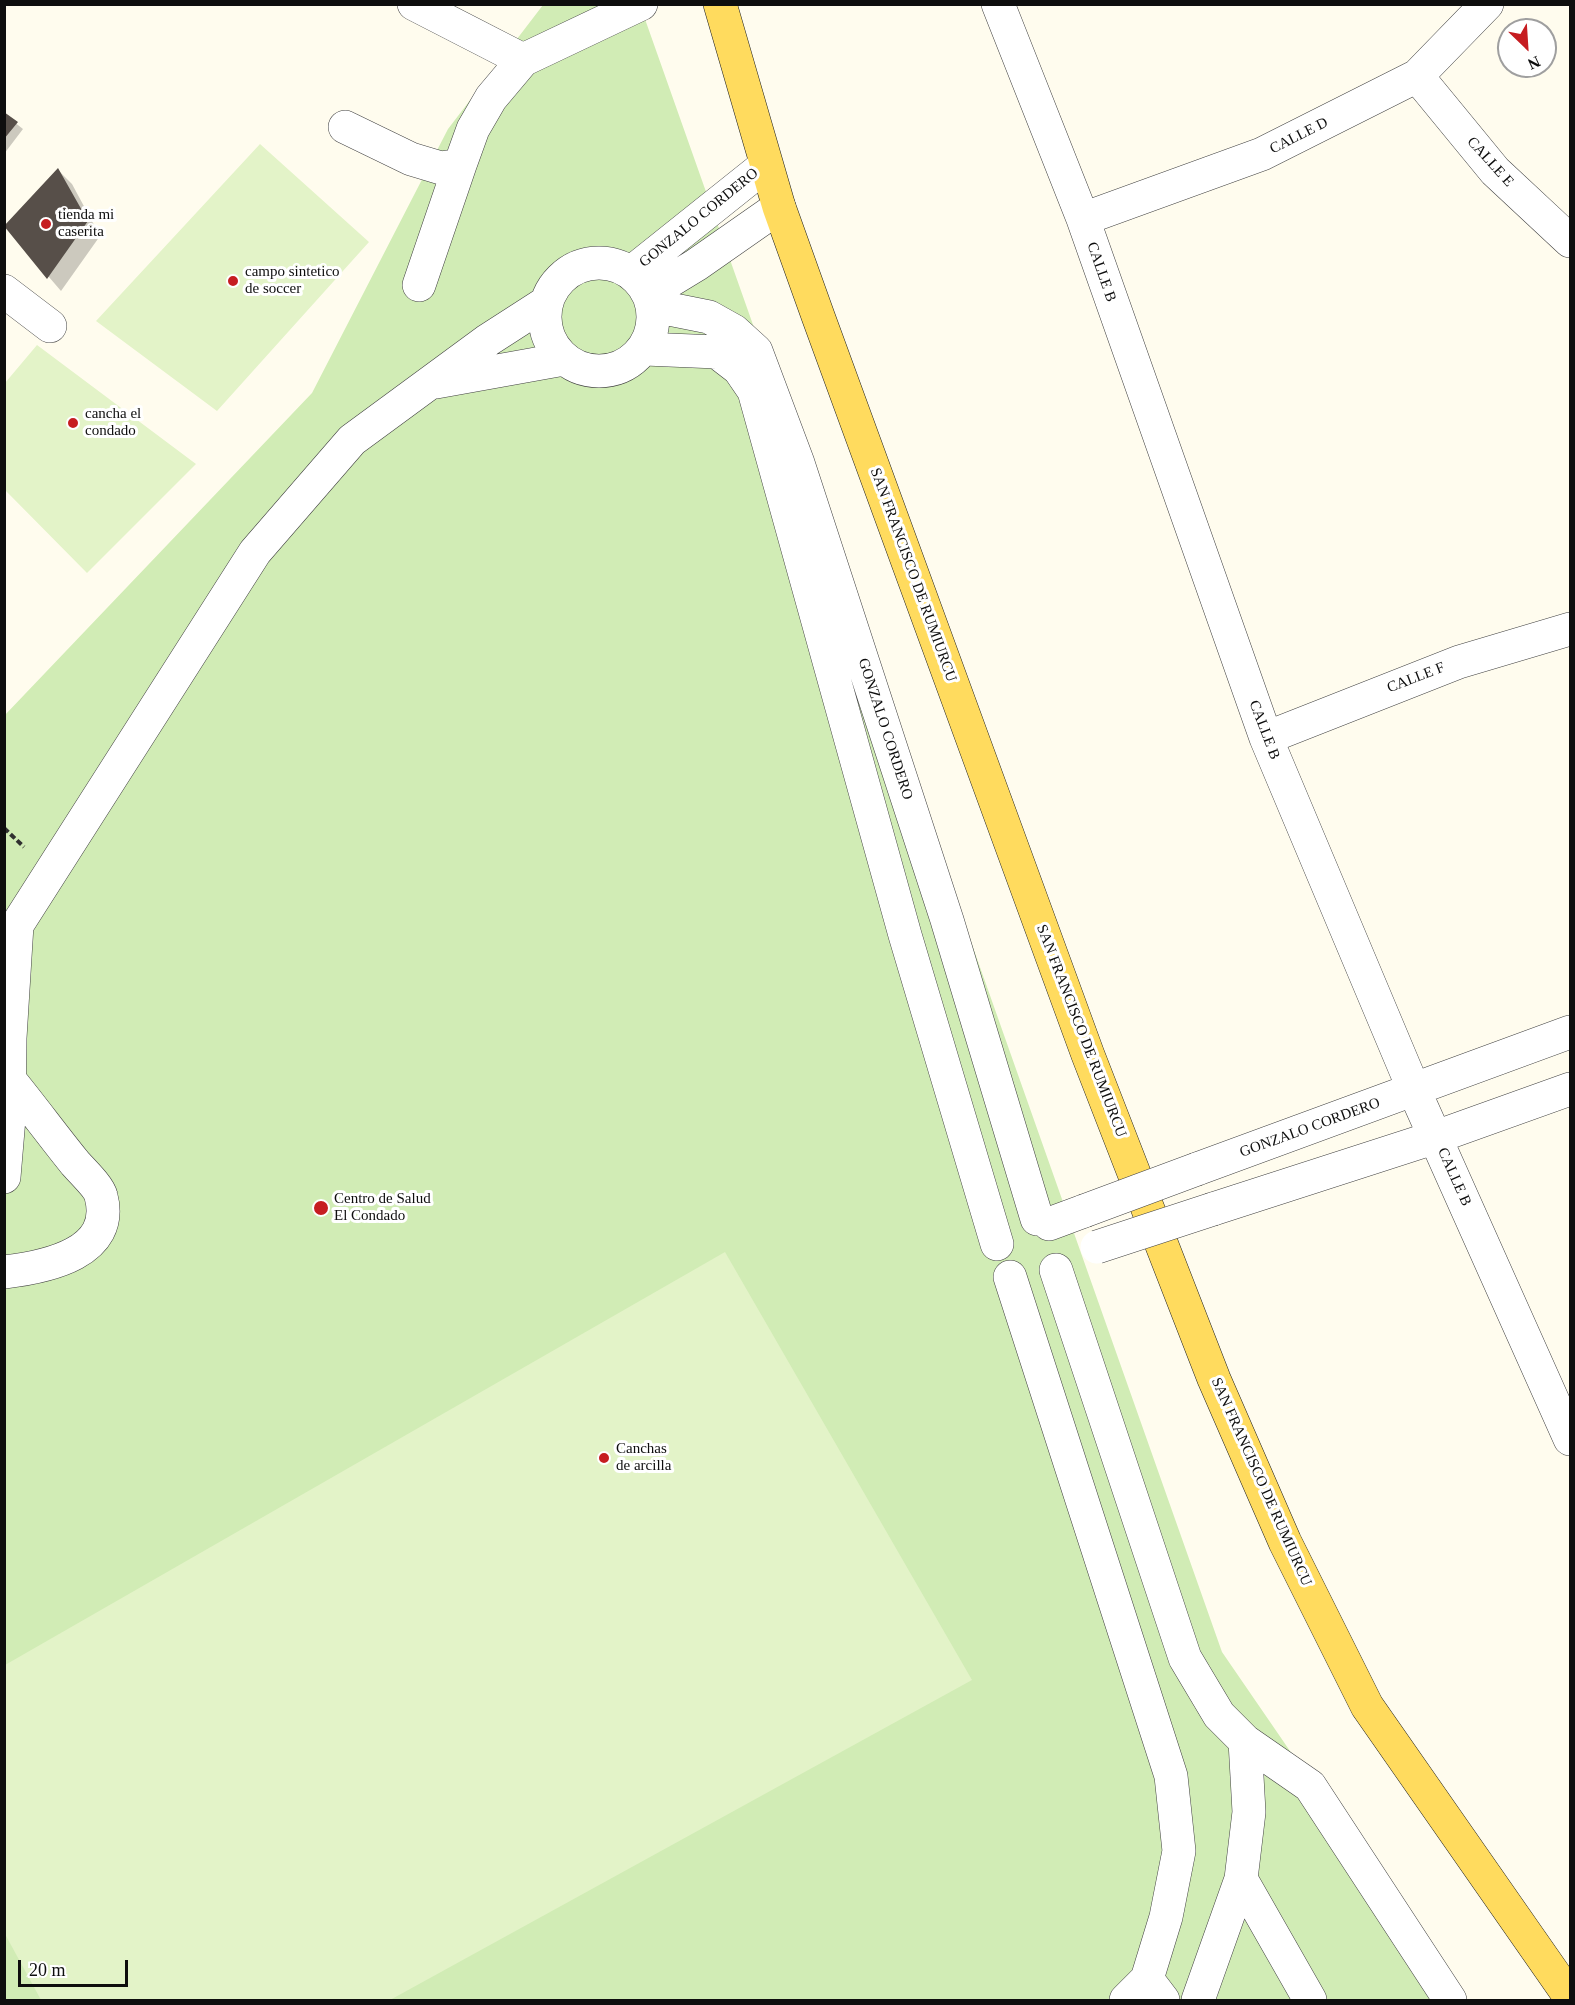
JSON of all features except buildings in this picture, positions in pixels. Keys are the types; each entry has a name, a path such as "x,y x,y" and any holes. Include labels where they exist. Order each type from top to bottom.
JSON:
{"main road":[{"name":"SAN FRANCISCO DE RUMIURCU","path":"720,4 779,207 1088,1055 1214,1379 1285,1542 1367,1706 1570,1997"}],"street":[{"path":"414,4 523,60"},
{"path":"418,285 473,129 491,98 523,60 641,4"},
{"name":"CALLE B","path":"998,4 1083,219 1266,738 1414,1090 1570,1439"},
{"name":"CALLE D","path":"1083,219 1262,154 1417,76 1487,4"},
{"name":"CALLE E","path":"1417,76 1495,171 1570,241"},
{"path":"345,127 411,159 441,168 460,165"},
{"name":"GONZALO CORDERO","path":"646,291 766,165"},
{"name":"GONZALO CORDERO","path":"646,291 696,265 779,207"},
{"path":"645,349 646,291 613,263 592,262 572,270 556,283 547,302 545,323 551,343 564,359 584,369 606,371 628,364 645,349 717,352 739,369 754,391 905,934 997,1244 997,1256 1001,1268 1010,1277 1022,1283 1035,1283 1046,1279 1059,1264 1097,1247 1436,1137 1570,1089"},
{"path":"4,291 50,326"},
{"name":"GONZALO CORDERO","path":"646,291 709,316 734,332 756,351 798,463 1043,1221 1084,1211 1570,1032"},
{"path":"4,1177 9,1079 11,932 255,552 352,440 488,340 547,302"},
{"path":"428,384 564,359"},
{"name":"CALLE F","path":"1266,738 1460,662 1570,629"},
{"path":"905,934 947,920"},
{"path":"4,1272 35,1268 70,1255 93,1242 103,1222 101,1194 9,1079"},
{"path":"997,1244 1003,1232 1012,1222 1024,1218 1043,1221 1058,1233 1062,1245 1059,1264 1185,1658 1219,1715 1245,1741 1310,1786 1450,2001"},
{"path":"1010,1277 1171,1776 1179,1851 1166,1917 1145,1993"},
{"path":"1139,1674 1185,1658"},
{"path":"1198,2001 1241,1879 1249,1812 1245,1741"},
{"path":"1241,1879 1310,2001"}],"green space":[{"path":"543,5 640,5 1222,1652 1461,2000 5,2000 4,716 312,393 448,129"},
{"name":"campo sintetico de soccer","path":"260,144 369,242 217,411 96,321"},
{"name":"cancha el condado","path":"37,345 196,464 87,573 5,490 5,383"},
{"name":"Canchas de arcilla","path":"725,1252 972,1680 390,2000 41,2000 5,1934 5,1665"}],"place":[{"name":"tienda mi caserita","path":"46,224"},
{"name":"campo sintetico de soccer","path":"233,281"},
{"name":"cancha el condado","path":"73,423"},
{"name":"Centro de Salud El Condado","path":"321,1208"},
{"name":"Canchas de arcilla","path":"604,1458"}]}
